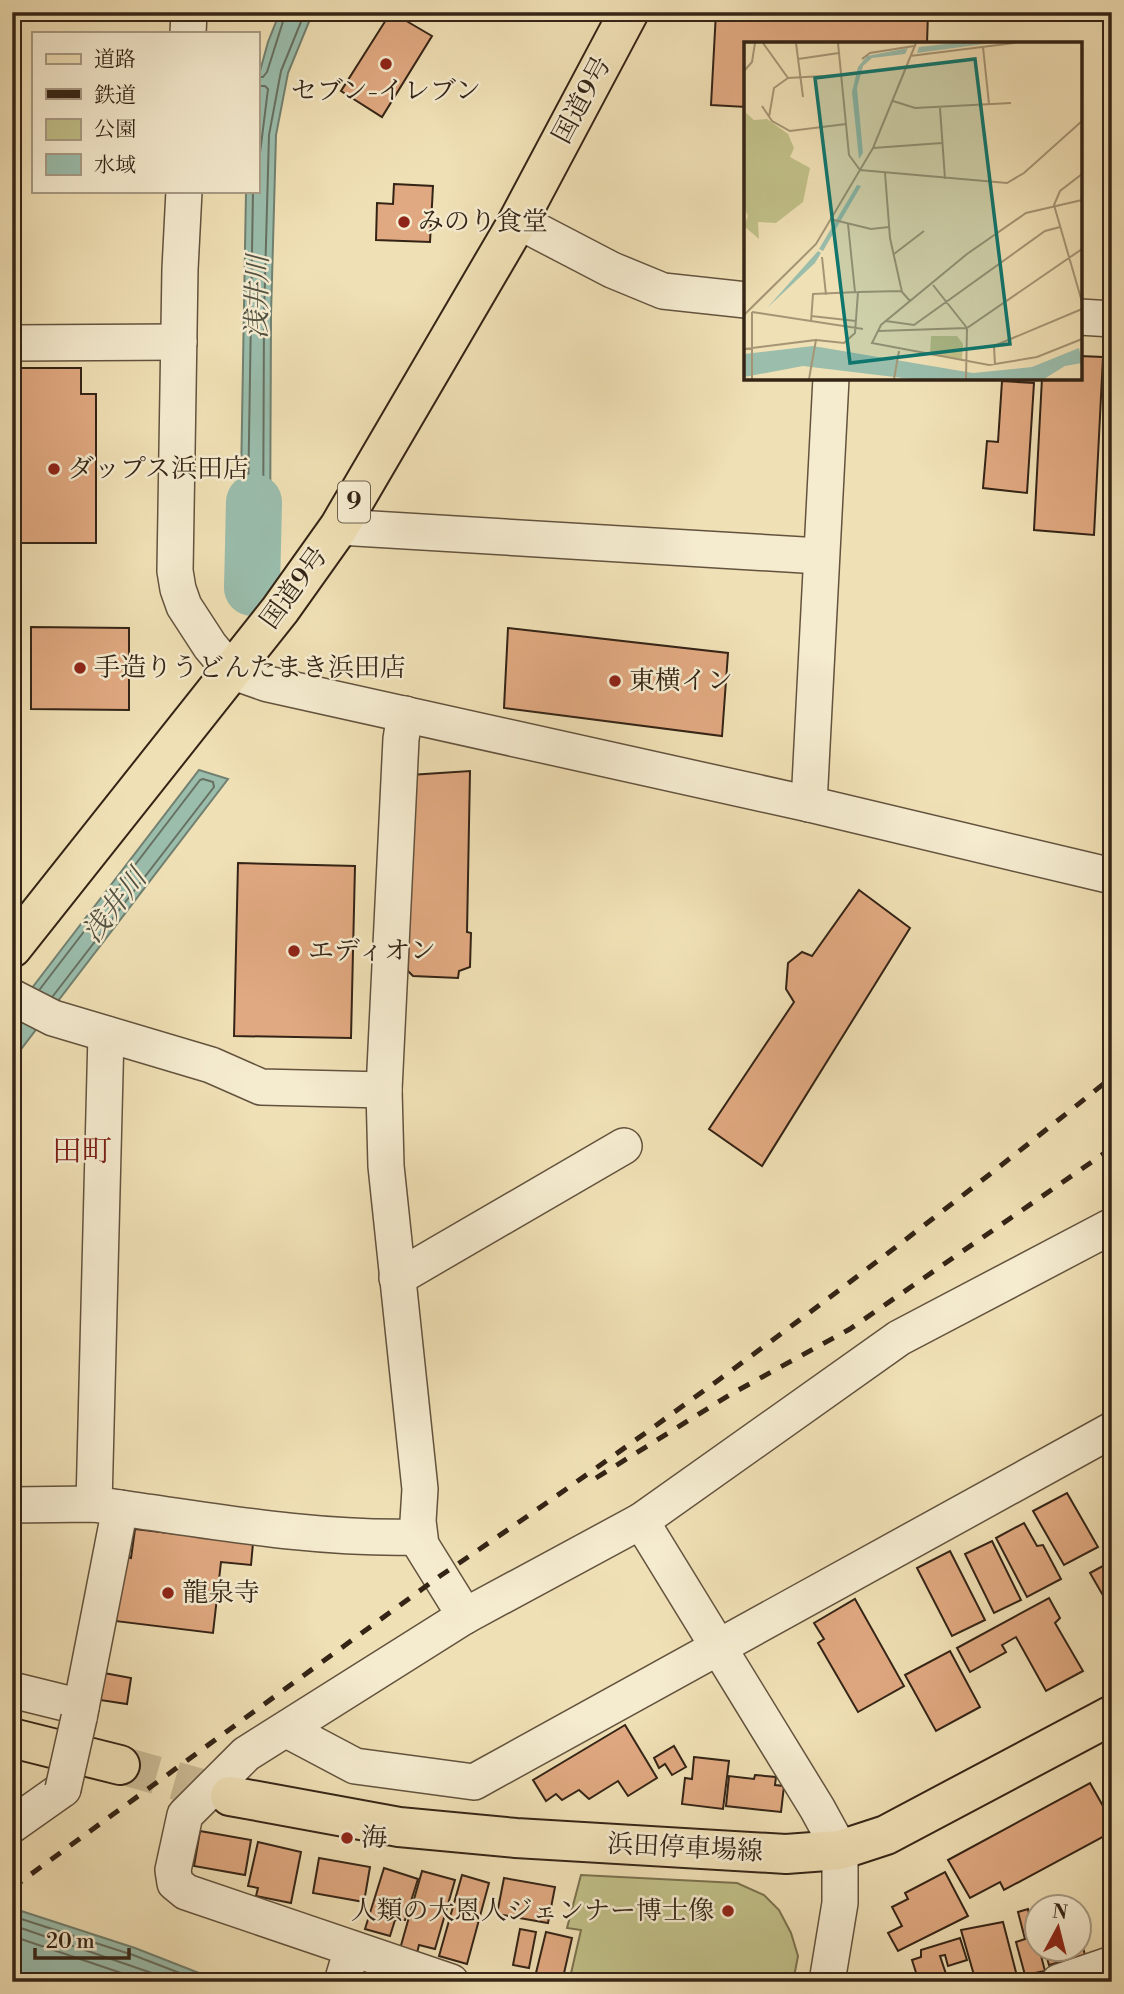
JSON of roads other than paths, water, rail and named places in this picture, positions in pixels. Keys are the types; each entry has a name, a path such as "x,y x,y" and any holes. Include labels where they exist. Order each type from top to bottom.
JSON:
{"main road":[{"name":"国道9号","path":"12,948 280,610 339,527 517,222 629,12"},
{"name":"浜田停車場線","path":"230,1796 398,1827 490,1836 786,1854 840,1850 886,1835 1112,1715"},
{"path":"12,1738 120,1765"}],"street":[{"path":"188,32 189,12"},
{"path":"184,192 174,556 176,580 184,606 195,626 231,671 268,684 809,804 1112,876"},
{"path":"517,222 612,270 663,291 744,300"},
{"path":"1082,317 1112,318"},
{"path":"12,343 179,342"},
{"path":"809,804 831,380"},
{"path":"339,527 820,556"},
{"path":"405,714 401,739 384,1090 386,1166 420,1489 419,1537 429,1561 465,1616"},
{"path":"14,998 53,1018 211,1065 261,1087 384,1090"},
{"path":"12,1825 63,1789 80,1712 107,1506 106,1034"},
{"path":"397,1278 624,1146"},
{"path":"451,1982 348,1964 186,1892 175,1883 173,1870 185,1815 246,1754 465,1616 641,1521 898,1338 1112,1226"},
{"path":"287,1730 355,1766 474,1782 1112,1430"},
{"path":"12,1505 107,1506 262,1529 374,1539 419,1537"},
{"path":"641,1521 840,1850 841,1903 827,1982"},
{"path":"12,1690 80,1712"},
{"path":"1059,1982 1112,1964"}],"water":[{"path":"280,12 313,12 288,73 276,135 271,315 270,553 239,595 246,192 259,192 259,75"},
{"path":"199,770 228,779 12,1061 12,1014"},
{"path":"12,1908 135,1948 222,1982 12,1982"}],"waterway":[{"name":"浅井川","path":"252,588 254,502"}],"tunnel":[{"path":"120,1765 230,1796"}],"railway":[{"path":"12,1888 440,1576 697,1396 865,1271 1112,1077"},
{"path":"596,1478 731,1394 850,1329 1112,1148"}],"place":[{"name":"セブン-イレブン","path":"386,64"},
{"name":"みのり食堂","path":"404,222"},
{"name":"ダップス浜田店","path":"54,469"},
{"name":"手造りうどんたまき浜田店","path":"80,668"},
{"name":"東横イン","path":"615,681"},
{"name":"エディオン","path":"294,951"},
{"name":"龍泉寺","path":"168,1593"},
{"name":"海","path":"347,1838"},
{"name":"人類の大恩人ジェンナー博士像","path":"728,1911"}],"district":[{"name":"田町","path":"82,1152"}]}
